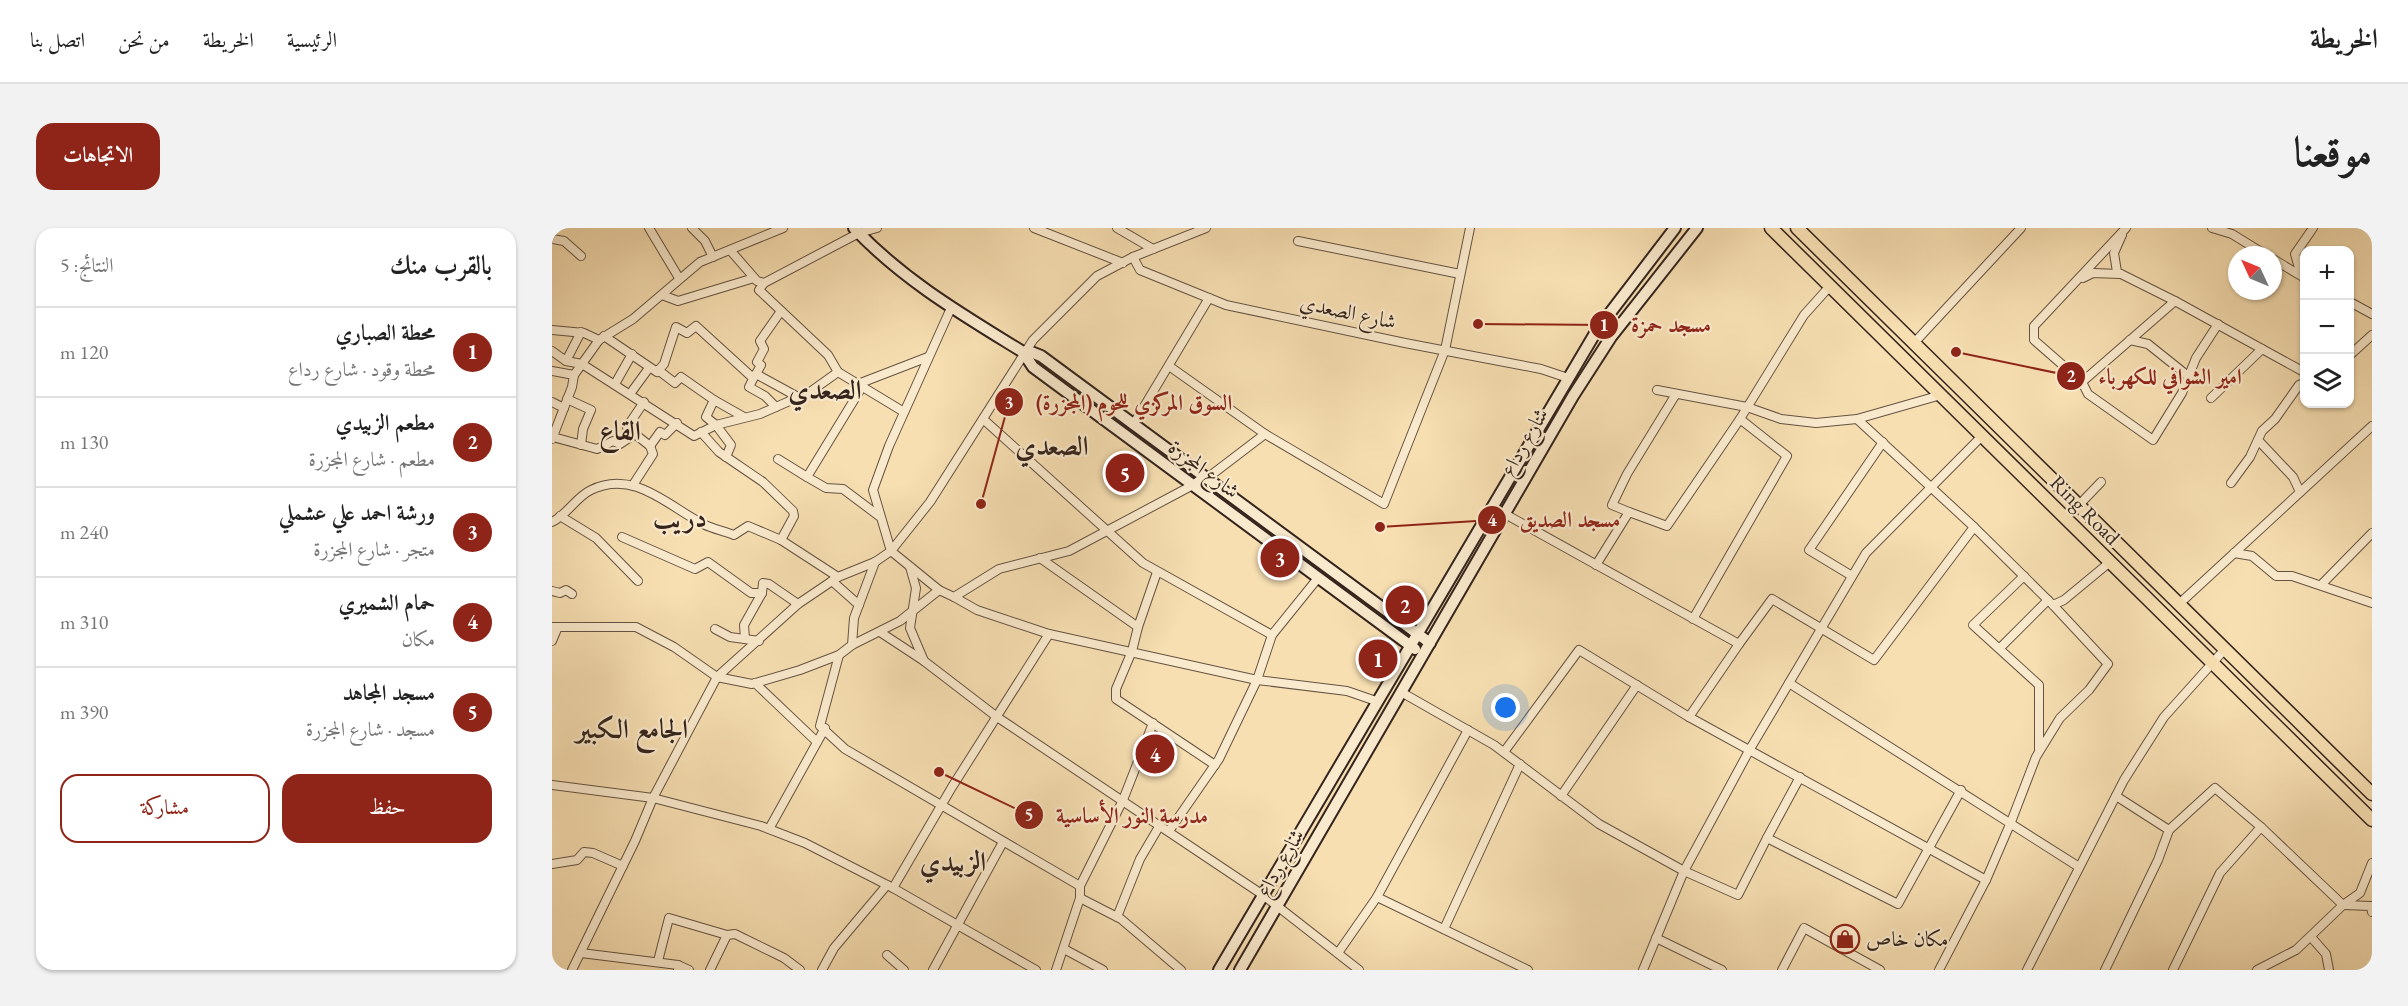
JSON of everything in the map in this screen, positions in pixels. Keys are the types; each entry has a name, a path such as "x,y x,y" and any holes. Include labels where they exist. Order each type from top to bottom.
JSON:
{"main road":[{"name":"شارع رداع","path":"1219,970 1415,633 1597,330 1675,228"},
{"name":"شارع رداع","path":"1240,970 1504,514 1611,337 1698,228"},
{"name":"Ring Road","path":"1771,228 2372,820"},
{"name":"Ring Road","path":"1797,228 2372,794"},
{"path":"856,231 892,266 951,308 1023,352"},
{"name":"شارع المجزرة","path":"1023,352 1035,352 1041,356 1430,643"},
{"name":"شارع المجزرة","path":"1023,352 1031,364 1423,655"},
{"path":"2069,522 2081,507"}],"street":[{"path":"649,228 679,278"},
{"path":"692,228 705,241 713,257"},
{"path":"757,228 764,235"},
{"path":"635,434 620,444 613,441 597,449 553,438 574,375 601,338 633,319 679,278 713,257 783,228"},
{"path":"877,228 856,231 764,283 759,290 828,355 838,372 904,412"},
{"path":"1034,228 1122,263"},
{"path":"1117,228 1153,249"},
{"path":"572,970 623,866 653,798 717,677 798,604 835,579 875,562 891,551 930,502 1023,352 1043,328 1097,276 1133,256 1206,228"},
{"path":"1169,366 1265,434 1384,504 1445,351 1470,228"},
{"path":"1914,343 2021,228"},
{"path":"2212,228 2232,234 2251,246"},
{"path":"2301,246 2313,228"},
{"path":"2126,229 2114,254 2116,272 2175,300 2300,370"},
{"path":"2126,229 2034,326 2034,340 2082,382 2088,394 2153,440 2182,393 2196,358 2218,324"},
{"path":"552,239 564,241 581,256"},
{"path":"1298,241 1460,274"},
{"path":"2300,247 2295,254 2300,270"},
{"path":"730,250 754,278 764,283"},
{"name":"شارع الصعدي","path":"1133,256 1140,270 1226,304 1541,369 1569,378"},
{"path":"2282,264 2300,275"},
{"path":"2076,282 2093,273 2111,272 2125,276"},
{"path":"662,295 678,301 754,278"},
{"path":"1676,394 1627,474 1612,505 1667,526 1740,419 1804,315 1830,286"},
{"path":"1133,424 1209,298"},
{"path":"2082,382 2175,300"},
{"path":"2354,305 2372,314"},
{"path":"951,308 904,412 873,490 891,551 939,590 977,610 1049,634 1257,680 1347,691 1376,701"},
{"path":"776,407 765,396 748,387 761,365 757,362 764,349 760,341 781,311"},
{"path":"552,330 601,338 633,354 657,372 664,364 676,327 687,333 696,326 755,376 798,397"},
{"path":"566,361 581,333"},
{"path":"2350,354 2372,335"},
{"path":"2130,340 2148,344 2188,376"},
{"path":"2211,398 2262,349"},
{"path":"552,351 566,361 582,364 694,436 716,425 760,414 810,392 838,372"},
{"path":"615,384 633,354"},
{"path":"807,477 860,385 928,357"},
{"path":"630,394 649,368"},
{"path":"658,370 675,383 681,377 744,417"},
{"path":"552,371 574,375"},
{"path":"2231,483 2250,457 2262,431 2276,419 2300,385"},
{"path":"1657,390 1747,407 1781,419 1816,423 1857,419 1941,395"},
{"path":"567,399 591,410 583,429 584,440 581,445"},
{"path":"714,399 706,417 716,425 731,445 726,457"},
{"path":"552,402 564,408"},
{"path":"633,485 653,454 650,446 627,427 644,402"},
{"path":"983,419 1143,563 1272,635"},
{"path":"1693,619 1786,456 1740,419"},
{"path":"1857,419 1931,484 2051,602 2108,664 2089,690 2060,718 2039,750 1986,880 1939,970"},
{"path":"650,446 660,432 665,435 677,423"},
{"path":"2179,604 2372,426"},
{"path":"701,432 726,457 763,482 793,511 794,516 781,540"},
{"path":"954,597 999,569 1069,551 1205,478 1265,434"},
{"path":"1643,970 1684,871 1750,749 1866,553 1931,484 1982,436"},
{"path":"2258,440 2293,477 2300,492"},
{"path":"1852,576 1809,550 1884,442"},
{"path":"778,459 826,488 843,489 879,516"},
{"path":"2081,507 2101,482"},
{"path":"552,522 587,491 598,487 633,485 656,494 704,524 734,535 748,526 781,540 835,579 858,605"},
{"path":"1596,565 1629,512"},
{"path":"1504,514 1738,644"},
{"path":"560,516 596,538 638,581"},
{"path":"1689,717 1738,644 1772,599 1874,660 1974,527"},
{"path":"2321,585 2372,533"},
{"path":"622,537 695,569 708,562 751,593 762,593"},
{"path":"2234,553 2252,556 2276,576 2292,576 2372,603"},
{"path":"1040,558 1138,627"},
{"path":"852,645 854,618 875,562"},
{"path":"2000,648 2051,602 2064,600 2110,562"},
{"path":"910,567 916,588 910,613 910,628 924,661"},
{"path":"1158,572 1138,627 1132,651 1116,689 1116,699 1215,765"},
{"path":"2024,576 1973,625 2039,686 2039,750"},
{"path":"1169,831 1215,765 1257,680 1272,635 1318,578"},
{"path":"745,639 744,625 762,593 763,583 769,584 798,604"},
{"path":"552,591 560,593 566,590 572,594"},
{"path":"552,641 554,628 636,627 674,647 717,677 755,683 839,655 852,645 910,613 939,590"},
{"path":"715,629 729,637 759,641"},
{"path":"879,632 924,661 997,717 1263,895 1359,970"},
{"path":"822,970 834,948 890,887 1049,634"},
{"path":"2027,970 2116,796 2164,717 2225,649"},
{"path":"1504,752 1580,650 1689,717 1800,777 1928,851 1986,880"},
{"path":"839,655 820,726 825,728 845,749 1080,886"},
{"path":"738,681 733,669 740,658"},
{"path":"755,683 817,742"},
{"path":"1789,683 2079,867"},
{"path":"1561,796 1637,685"},
{"path":"1401,692 1504,752 1599,825 1684,871 1738,895 1800,777"},
{"path":"1056,970 1080,898 1080,886 1123,800 1153,723"},
{"path":"769,828 825,728"},
{"path":"1338,953 1377,897 1468,730"},
{"path":"1444,929 1520,764"},
{"path":"552,785 653,798 702,812 731,816 769,828 890,887 957,923 1036,970"},
{"path":"2105,970 2158,860 2169,830 2216,788 2343,905 2371,906 2372,912"},
{"path":"1767,838 1898,904 1961,790"},
{"path":"2116,796 2169,830"},
{"path":"1117,917 1140,859 1160,825"},
{"path":"2173,970 2220,873 2260,827"},
{"path":"933,970 1003,842"},
{"path":"552,864 577,860 584,852 593,853 623,866"},
{"path":"2257,970 2296,950 2343,905 2360,893 2372,863"},
{"path":"1377,897 1444,929 1514,967 1528,970"},
{"path":"1080,898 1117,917 1181,970"},
{"path":"658,962 669,918 727,935 732,933 765,948 800,970"},
{"path":"1782,970 1804,928 1880,970"},
{"path":"710,970 727,935"},
{"path":"2311,937 2326,954 2329,970"},
{"path":"1656,938 1722,970"},
{"path":"1064,949 1103,970"},
{"path":"581,953 658,962 689,970"},
{"path":"887,956 904,970"}],"place":[{"name":"مسجد حمزة","path":"1478,324"},
{"name":"امير الشوافي للكهرباء","path":"1956,352"},
{"name":"مسجد المجاهد","path":"1125,473"},
{"name":"السوق المركزي للحوم (المجزرة)","path":"981,504"},
{"name":"مسجد الصديق","path":"1380,527"},
{"name":"ورشة احمد علي عشملي","path":"1280,558"},
{"name":"مطعم الزبيدي","path":"1405,605"},
{"name":"محطة الصباري","path":"1378,659"},
{"name":"حمام الشميري","path":"1155,754"},
{"name":"مدرسة النور الأساسية","path":"939,772"},
{"name":"مكان خاص","path":"1845,939"}],"district":[{"name":"الصعدي","path":"825,390"},
{"name":"القاع","path":"620,431"},
{"name":"الصعدي","path":"1052,446"},
{"name":"دريب","path":"680,518"},
{"name":"الجامع الكبير","path":"632,729"},
{"name":"الزبيدي","path":"953,862"}]}
